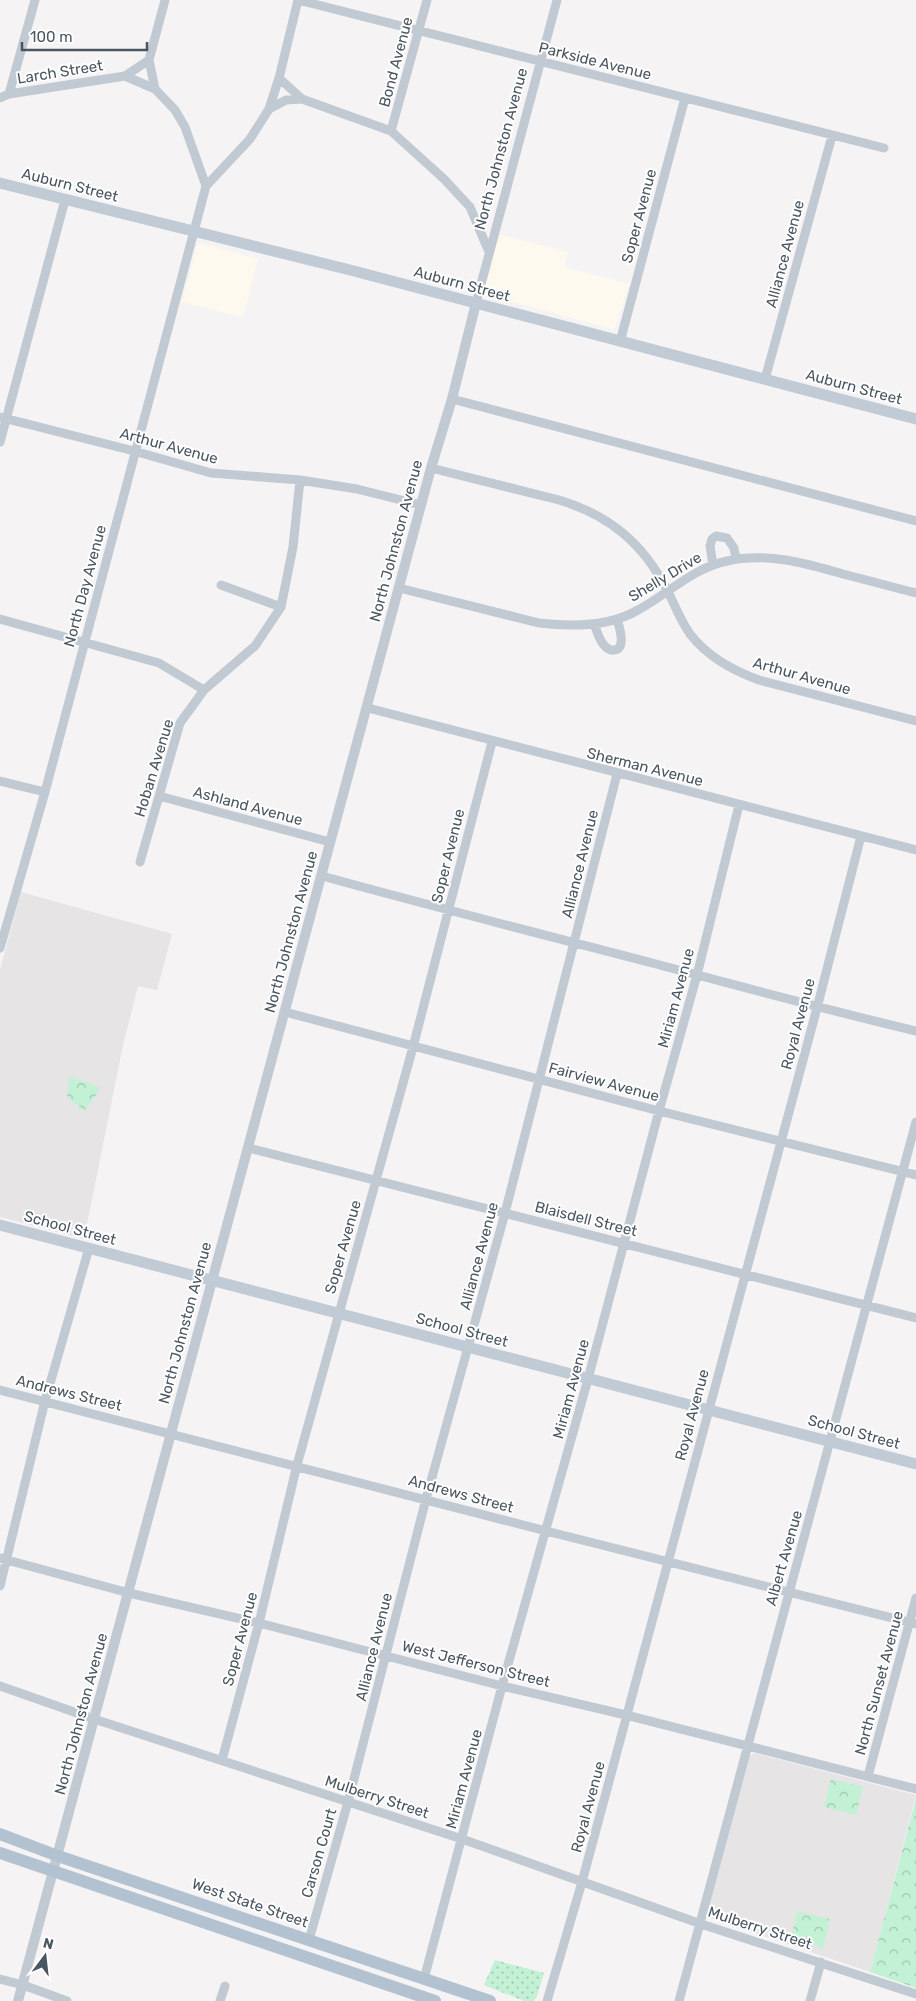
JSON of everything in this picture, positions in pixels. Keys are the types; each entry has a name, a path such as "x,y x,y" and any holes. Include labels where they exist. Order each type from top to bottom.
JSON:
{"main road":[{"name":"Auburn Street","path":"0,183 476,303 916,419"},
{"name":"School Street","path":"0,1225 916,1464"},
{"name":"West State Street","path":"0,1834 58,1856 490,2001"},
{"path":"0,1853 435,2001"}],"street":[{"path":"9,94 35,0"},
{"path":"155,89 149,60 166,0"},
{"path":"195,231 206,186 250,139 269,109 279,78 298,0"},
{"name":"Parkside Avenue","path":"298,0 884,148"},
{"name":"Bond Avenue","path":"391,132 427,0"},
{"name":"North Johnston Avenue","path":"18,2001 55,1871 170,1434 286,1012 431,468 452,400 489,252 557,0"},
{"name":"Larch Street","path":"0,98 9,94 125,76 149,60"},
{"name":"Larch Street","path":"125,76 155,89 175,110 186,127 206,186"},
{"path":"279,78 302,99 391,132 444,179 470,207 489,252"},
{"name":"Soper Avenue","path":"620,342 685,98"},
{"path":"269,109 286,100 302,99"},
{"name":"Alliance Avenue","path":"765,378 832,136"},
{"path":"0,442 3,418 66,200"},
{"name":"North Day Avenue","path":"0,948 2,935 45,792 134,451 195,231"},
{"path":"452,400 916,521"},
{"name":"Arthur Avenue","path":"3,418 134,451 210,473 300,480 357,489 421,505"},
{"name":"Arthur Avenue","path":"431,468 559,500 597,514 622,531 655,570 668,590 678,614 691,634 709,653 743,674 759,680 916,721"},
{"name":"Hoban Avenue","path":"140,862 180,723 204,690 255,646 281,606 293,548 300,480"},
{"path":"713,565 710,546 712,539 716,536 728,538 734,548 736,559"},
{"name":"Shelly Drive","path":"399,588 539,623 559,626 594,624 617,619 638,610 668,590 713,565 736,559 757,557 787,560 916,593"},
{"path":"221,585 281,606"},
{"path":"0,619 159,663 204,690"},
{"path":"594,624 603,645 616,650 622,638 617,619"},
{"name":"Sherman Avenue","path":"368,708 492,742 916,850"},
{"name":"Soper Avenue","path":"222,1760 297,1465 413,1047 492,742"},
{"name":"Alliance Avenue","path":"348,1802 426,1499 540,1080 617,774"},
{"path":"0,781 45,792"},
{"name":"Ashland Avenue","path":"159,796 330,842"},
{"name":"Miriam Avenue","path":"424,1979 502,1686 588,1379 658,1111 697,975 739,805"},
{"name":"Royal Avenue","path":"547,2001 582,1882 817,1008 861,836"},
{"path":"322,876 817,1008 916,1031"},
{"name":"Fairview Avenue","path":"286,1012 658,1111 916,1175"},
{"name":"Albert Avenue","path":"680,2001 916,1122"},
{"name":"Blaisdell Street","path":"249,1148 746,1273 916,1318"},
{"path":"0,1586 4,1559 88,1248"},
{"name":"Andrews Street","path":"0,1390 297,1465 546,1531 668,1560 913,1623"},
{"name":"West Jefferson Street","path":"4,1559 129,1593 258,1623 916,1789"},
{"name":"North Sunset Avenue","path":"868,1776 913,1623 916,1598"},
{"name":"Mulberry Street","path":"0,1686 94,1720 462,1839 700,1924 916,1994"},
{"name":"Carson Court","path":"309,1940 348,1802"},
{"path":"810,2001 821,1962"},
{"path":"0,1980 23,1985 67,2001"},
{"path":"220,2001 225,1986"}],"shaded area":[{"path":"498,234 568,252 564,267 629,284 616,326 612,329 490,296 485,289 485,284"},
{"path":"201,243 258,259 243,318 182,302 197,246"},
{"path":"21,892 172,934 157,990 138,986 123,1045 84,1239 0,1217 0,970"},
{"path":"754,1753 916,1795 870,1972 708,1916 707,1911 748,1757"}],"green space":[{"path":"69,1077 100,1088 85,1110 79,1109 80,1107 67,1098"},
{"path":"831,1779 863,1787 856,1815 824,1807"},
{"path":"916,1798 916,1988 870,1972"},
{"path":"797,1911 830,1919 823,1948 791,1938"},
{"path":"495,1960 544,1973 534,2001 524,2001 484,1985"}]}
